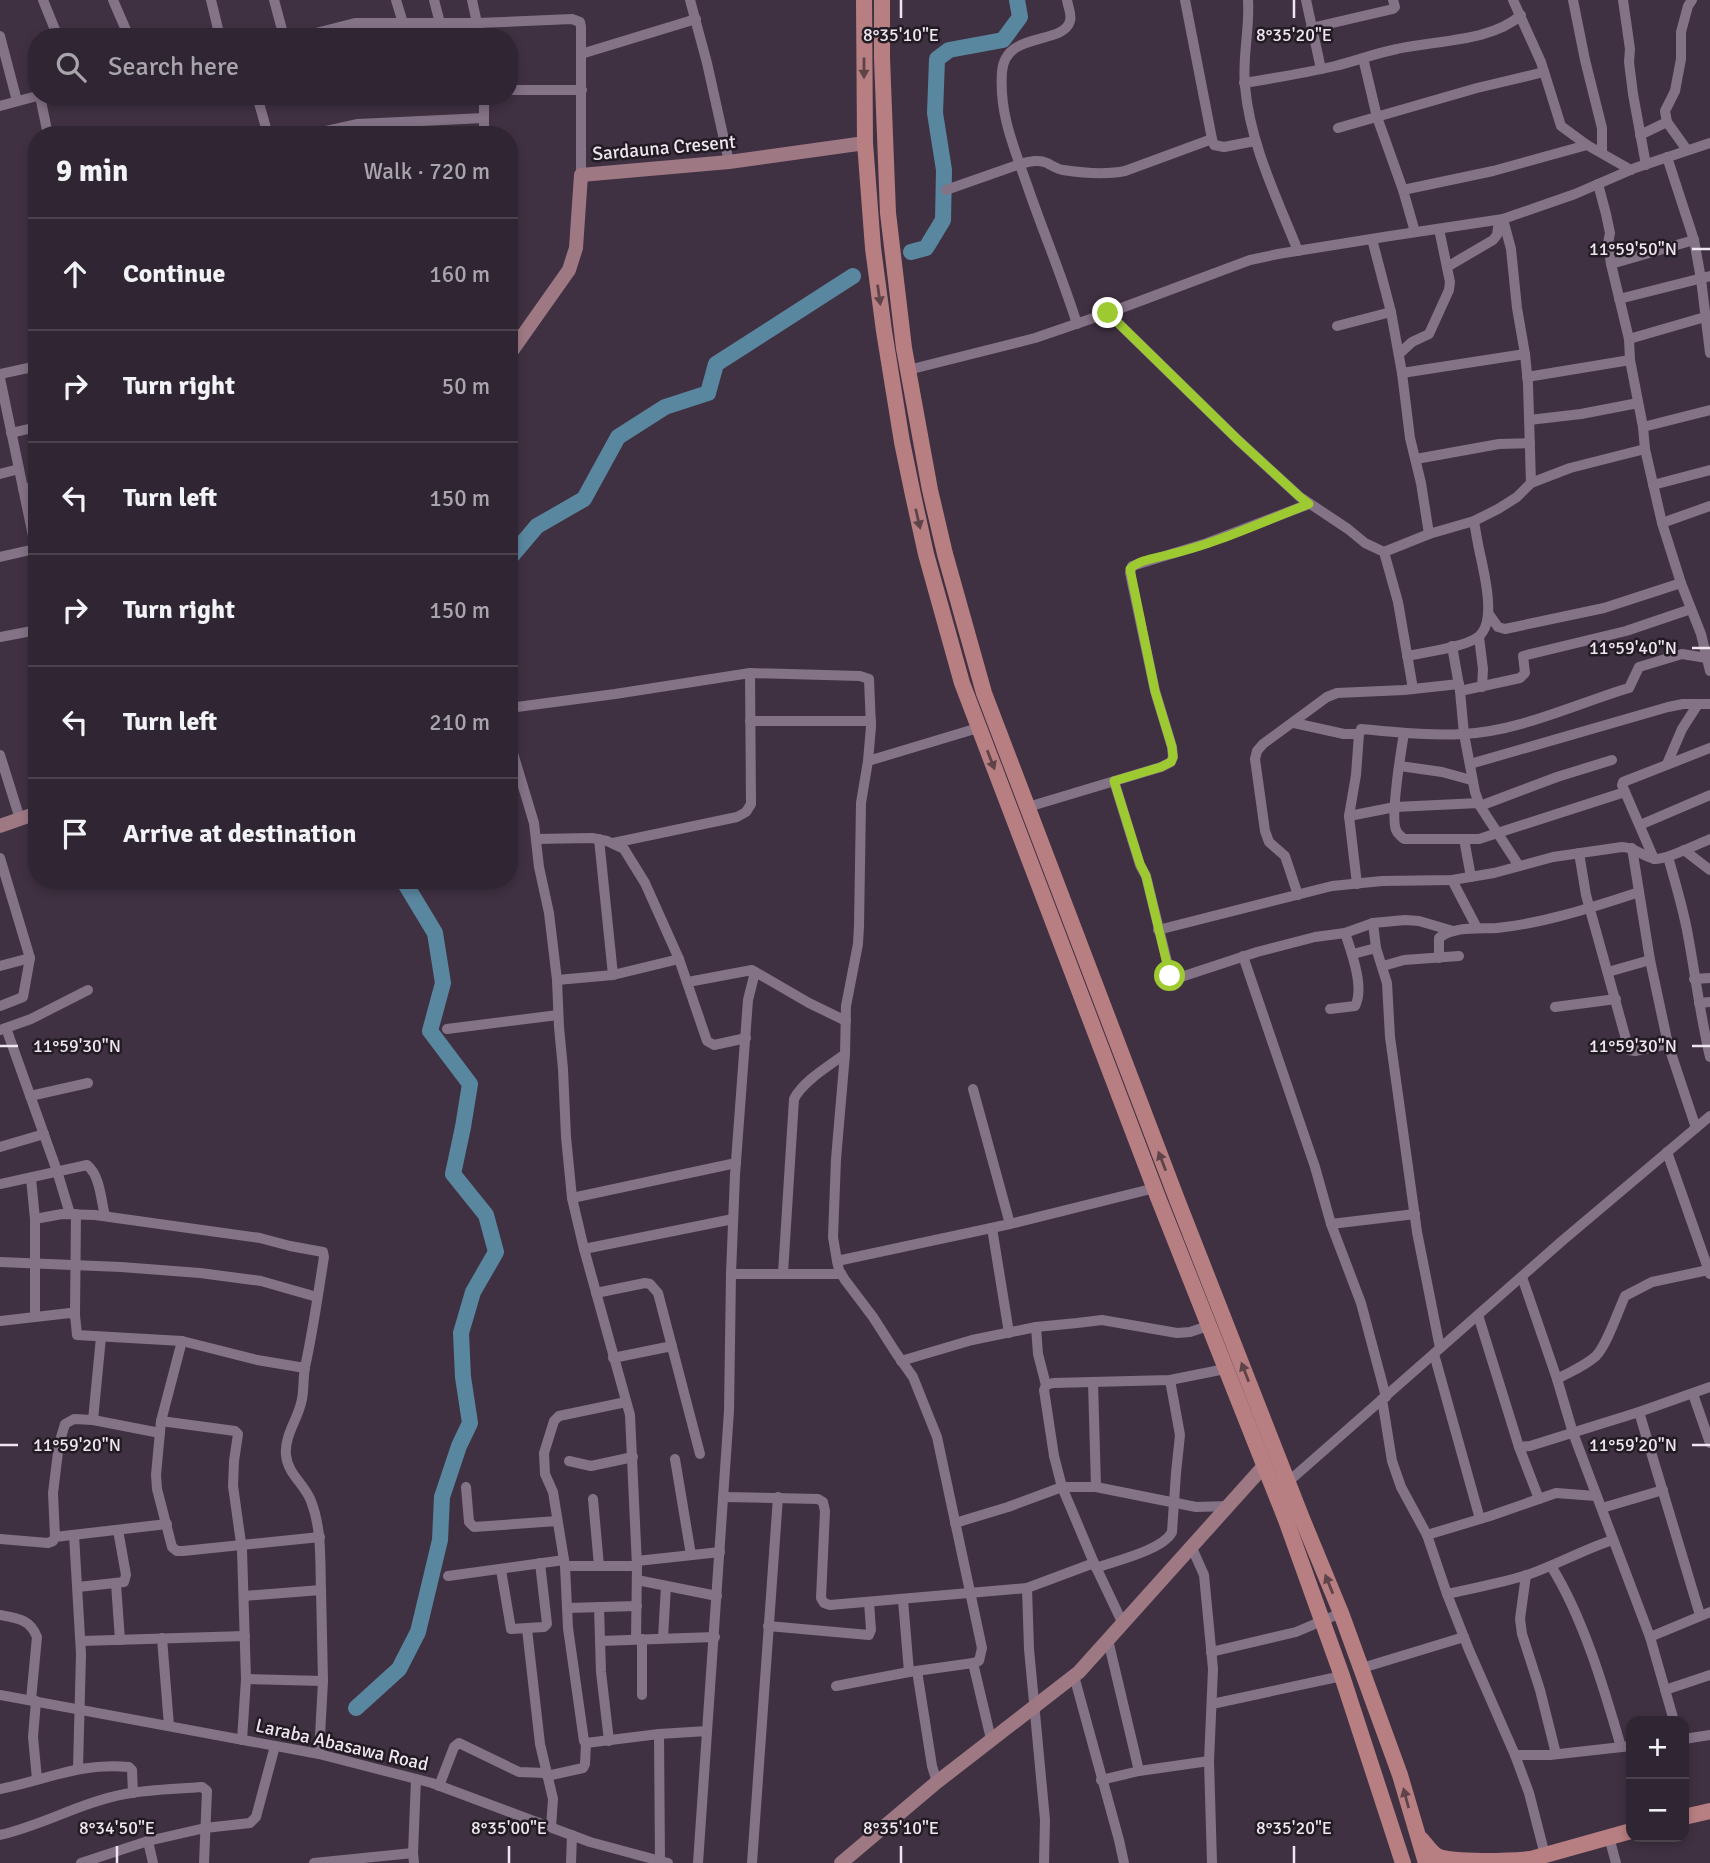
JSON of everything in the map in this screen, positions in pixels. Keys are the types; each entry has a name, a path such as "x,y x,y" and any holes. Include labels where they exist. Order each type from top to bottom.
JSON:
{"main road":[{"path":"864,0 865,144 873,248 902,442 926,554 962,683 1154,1188 1286,1520 1342,1676 1403,1863"},
{"path":"882,0 888,213 895,285 930,490 984,693 1178,1202 1362,1668 1400,1775 1426,1863"},
{"path":"1689,1816 1710,1811"},
{"path":"1416,1833 1437,1856 1446,1860 1487,1862 1533,1859 1626,1832"}],"street":[{"path":"43,0 54,28"},
{"path":"113,0 125,28"},
{"path":"211,0 218,28"},
{"path":"274,0 282,28"},
{"path":"396,0 403,23"},
{"path":"434,0 440,23"},
{"path":"472,0 479,28"},
{"path":"690,0 729,162"},
{"path":"1067,0 1071,17 1069,25 1060,32 1021,45 1009,52 1004,59 1002,72 1007,129 1077,324"},
{"path":"1185,0 1214,145 1219,147 1255,141"},
{"path":"1249,0 1243,59 1244,83 1255,141 1298,251"},
{"path":"1306,0 1321,69"},
{"path":"1311,28 1393,9 1393,0"},
{"path":"1513,0 1545,72 1561,126 1587,145 1631,170"},
{"path":"1573,0 1602,128 1602,153"},
{"path":"1623,0 1633,94 1646,164"},
{"path":"1687,150 1667,122 1666,106 1675,91 1681,59 1681,32 1692,0"},
{"path":"1244,83 1321,69 1395,49 1501,29 1521,15"},
{"path":"335,28 374,22 478,23 572,19 580,22 581,175"},
{"path":"581,54 696,19"},
{"path":"0,36 17,101"},
{"path":"1363,58 1377,117 1415,232"},
{"path":"1338,128 1477,88 1545,72"},
{"path":"518,90 582,90"},
{"path":"0,106 28,98"},
{"path":"41,105 46,126"},
{"path":"260,105 265,126"},
{"path":"484,105 484,126"},
{"path":"349,126 484,118"},
{"path":"1640,135 1667,122"},
{"path":"946,190 1020,164 1041,161 1060,169 1113,173 1125,171 1212,139"},
{"path":"908,370 1035,338 1250,260 1501,220 1646,164 1710,143"},
{"name":"Sardauna Cresent","path":"519,341 574,260 581,175 729,162 865,144"},
{"path":"1403,190 1493,171 1587,145"},
{"path":"1667,157 1705,277 1705,317 1710,353"},
{"path":"1598,184 1610,233 1608,243 1611,264 1629,340 1630,360 1653,485 1681,583 1691,610 1705,632 1710,671"},
{"path":"1447,267 1493,240 1501,220"},
{"path":"1501,220 1509,242 1525,354 1531,483"},
{"path":"1399,354 1412,342 1429,334 1450,286 1438,229"},
{"path":"1497,235 1509,242"},
{"path":"1372,239 1391,312 1410,438 1422,484 1429,534"},
{"path":"1611,264 1694,240"},
{"path":"1619,299 1705,277"},
{"path":"1337,326 1391,312"},
{"path":"1108,313 1300,497 1365,543 1384,552 1429,534 1474,521 1517,497 1531,483 1570,468 1645,449"},
{"path":"1629,340 1705,317"},
{"path":"1402,373 1525,354"},
{"path":"1527,377 1630,360"},
{"path":"28,368 0,376 3,403 28,513"},
{"path":"1529,420 1638,403"},
{"path":"1643,427 1710,410"},
{"path":"11,433 28,429"},
{"path":"1416,459 1499,444 1530,443"},
{"path":"0,474 19,469"},
{"path":"1653,485 1710,470"},
{"path":"23,489 28,488"},
{"path":"1028,807 1171,762 1172,747 1155,691 1130,573 1132,566 1208,543 1309,504"},
{"path":"1662,523 1710,506"},
{"path":"1407,656 1479,637 1486,627 1486,580 1474,521"},
{"path":"1384,552 1398,602 1413,689"},
{"path":"0,557 28,553"},
{"path":"1488,613 1498,627 1505,629 1604,608 1681,583"},
{"path":"1298,895 1285,856 1269,842 1265,831 1255,759 1263,744 1327,697 1337,693 1482,687 1520,678 1525,673 1523,656 1636,628 1691,610"},
{"path":"0,638 28,632"},
{"path":"1479,637 1482,687"},
{"path":"1452,646 1471,780 1479,805 1519,866"},
{"path":"1357,884 1349,816 1361,729 1464,734 1521,723 1629,688 1637,670 1655,662 1682,654 1707,658"},
{"path":"612,843 737,817 746,812 751,804 750,673"},
{"path":"518,707 750,673 869,679 871,721 861,803 859,937 846,1006 834,1237 841,1274 913,1377 937,1437 982,1648 979,1661 973,1663 836,1686"},
{"path":"1668,764 1682,729 1698,704"},
{"path":"1470,764 1668,707 1710,704"},
{"path":"750,721 871,721"},
{"path":"1294,723 1344,734 1359,734"},
{"path":"868,761 978,728"},
{"path":"1404,733 1395,807 1396,831 1404,839 1479,839 1625,792"},
{"path":"1654,859 1623,782 1710,748"},
{"path":"0,755 20,819"},
{"path":"1349,816 1395,807 1479,805 1612,760"},
{"path":"1400,766 1471,780"},
{"path":"518,770 534,822 539,867 549,913 557,980 572,1198 629,1415 642,1695"},
{"path":"1114,781 1146,876 1171,978 1175,979 1243,956 1315,937 1345,933 1373,923 1419,921 1453,931"},
{"path":"1640,825 1710,795"},
{"path":"0,826 28,816"},
{"path":"536,839 599,839 624,849 645,883 679,959 707,1041 714,1045 746,1038"},
{"path":"599,839 613,975"},
{"path":"1464,839 1471,877"},
{"path":"1158,930 1332,886 1382,881 1452,880 1553,857 1622,848 1632,848 1654,859 1668,857 1710,839"},
{"path":"1632,848 1650,960 1668,1044 1696,1128"},
{"path":"1684,850 1710,870"},
{"path":"1579,853 1586,895 1629,1050 1668,1044"},
{"path":"1668,857 1679,891 1695,979 1705,1003 1710,1057"},
{"path":"0,858 30,958 23,996 0,1006"},
{"path":"1452,880 1476,928"},
{"path":"1438,958 1439,938 1453,931 1535,922 1639,892"},
{"path":"1373,923 1376,948 1387,983 1390,1037 1437,1351 1480,1520"},
{"path":"1330,1009 1357,1004 1358,985 1353,954 1345,933"},
{"path":"1353,954 1376,948"},
{"path":"1243,956 1315,1167 1331,1224 1361,1303 1384,1398 1392,1461 1401,1487 1427,1535 1447,1594 1529,1794 1533,1859"},
{"path":"1383,966 1404,960 1459,956"},
{"path":"0,965 30,958"},
{"path":"557,980 613,975 679,959"},
{"path":"1608,972 1650,960"},
{"path":"688,982 752,970 846,1021"},
{"path":"698,1863 729,1410 736,1163 748,1000 755,972"},
{"path":"1695,979 1710,978"},
{"path":"88,990 32,1019 3,1029 73,1214 77,1335 183,1341 257,1360 305,1368"},
{"path":"1555,1007 1616,999"},
{"path":"447,1029 558,1015"},
{"path":"783,1273 794,1099 797,1093 845,1054"},
{"path":"30,1096 88,1083"},
{"path":"973,1089 1010,1224"},
{"path":"1288,1482 1710,1116"},
{"path":"0,1147 44,1134"},
{"path":"1557,1379 1598,1354 1625,1296 1652,1282 1709,1273 1667,1152"},
{"path":"572,1198 736,1163"},
{"path":"0,1184 88,1165 95,1173 105,1216"},
{"path":"31,1178 35,1219 36,1317"},
{"path":"837,1261 1010,1224 1154,1188"},
{"path":"35,1219 73,1214 105,1216 260,1238 322,1251 324,1257 300,1409 285,1452 288,1466 311,1501 320,1537 323,1681 319,1754"},
{"path":"1331,1224 1415,1214"},
{"path":"584,1250 733,1219"},
{"path":"992,1227 1009,1333"},
{"path":"0,1262 222,1275 317,1297"},
{"path":"731,1274 841,1274"},
{"path":"1522,1277 1573,1433 1650,1637 1673,1716"},
{"path":"596,1293 645,1283 650,1284 658,1293 700,1454"},
{"path":"0,1321 70,1313 75,1315"},
{"path":"1478,1315 1519,1447 1539,1499"},
{"path":"901,1360 972,1340 1036,1327 1102,1320 1177,1333 1208,1326"},
{"path":"1036,1327 1052,1443 1062,1487 1123,1624"},
{"path":"93,1420 101,1337"},
{"path":"183,1341 160,1427 156,1475 172,1547 177,1551 320,1537"},
{"path":"613,1358 672,1346"},
{"path":"1046,1385 1170,1380 1225,1369"},
{"path":"723,1497 818,1499 822,1502 825,1511 821,1598 824,1603 830,1605 1027,1588 1153,1548 1169,1538 1172,1532 1181,1434 1170,1380"},
{"path":"1093,1382 1096,1487"},
{"path":"1519,1447 1573,1433 1710,1387"},
{"path":"1693,1394 1710,1443"},
{"path":"439,1786 454,1747 459,1743 519,1772 547,1774 583,1768 585,1764 586,1743 567,1608 564,1563 552,1492 545,1474 544,1453 554,1421 565,1414 626,1402"},
{"path":"1639,1412 1705,1614 1650,1637"},
{"path":"0,1539 48,1543 53,1541 53,1493 59,1444 68,1421 93,1420 237,1432 233,1486 241,1545 246,1679 242,1740"},
{"path":"569,1461 591,1466 633,1457"},
{"path":"675,1459 691,1555"},
{"path":"841,1863 990,1739 1074,1676 1264,1466"},
{"path":"466,1487 469,1522 474,1527 557,1521"},
{"path":"955,1523 1062,1487 1096,1487 1196,1507 1229,1506"},
{"path":"1602,1508 1663,1490"},
{"path":"1427,1535 1480,1520 1556,1493 1596,1496"},
{"path":"752,1863 778,1497"},
{"path":"593,1499 598,1566"},
{"path":"55,1537 167,1524"},
{"path":"78,1587 124,1582 118,1530"},
{"path":"74,1535 81,1641 78,1768"},
{"path":"1447,1594 1526,1575 1613,1540"},
{"path":"1192,1548 1204,1575 1211,1652 1209,1761 1212,1863"},
{"path":"448,1576 540,1563 598,1566 637,1564 720,1552"},
{"path":"501,1570 510,1626 514,1629 544,1627 547,1624 540,1563"},
{"path":"1515,1755 1556,1754 1626,1746 1578,1619 1565,1588 1551,1566"},
{"path":"1526,1575 1520,1619 1522,1634 1556,1754"},
{"path":"637,1580 717,1596"},
{"path":"116,1584 120,1640"},
{"path":"663,1638 666,1586"},
{"path":"1027,1588 1028,1649 1045,1820 1044,1863"},
{"path":"244,1596 321,1590"},
{"path":"903,1600 913,1671 937,1782"},
{"path":"768,1626 869,1634 869,1602"},
{"path":"567,1608 637,1606"},
{"path":"599,1607 601,1672 609,1741"},
{"path":"1211,1652 1287,1635 1341,1613"},
{"path":"0,1615 26,1621 34,1627 37,1637 33,1737 37,1779"},
{"path":"527,1629 540,1744 553,1799 551,1827"},
{"path":"81,1641 245,1636"},
{"path":"600,1641 715,1637"},
{"path":"1362,1668 1464,1637"},
{"path":"162,1638 169,1726"},
{"path":"1108,1640 1139,1771"},
{"path":"973,1663 990,1739"},
{"path":"1665,1690 1710,1675"},
{"path":"1074,1676 1124,1863"},
{"path":"1212,1704 1342,1676"},
{"path":"246,1679 323,1681"},
{"name":"Laraba Abasawa Road","path":"0,1695 319,1754 439,1786 629,1858 664,1862"},
{"path":"586,1743 708,1731"},
{"path":"659,1734 664,1862"},
{"path":"1689,1739 1710,1735"},
{"path":"81,1863 148,1841 205,1828 250,1823 256,1817 275,1746"},
{"path":"1101,1780 1139,1771 1209,1761"},
{"path":"0,1789 78,1768 103,1765 129,1767 133,1773 133,1793"},
{"path":"314,1863 414,1858 416,1779"},
{"path":"0,1835 39,1824 97,1801 133,1793 202,1787 207,1791 204,1863"},
{"path":"571,1863 572,1835"},
{"path":"1609,1837 1616,1863"},
{"path":"148,1841 153,1863"}],"waterway":[{"path":"911,252 926,248 943,220 944,170 935,113 937,59 949,50 1003,40 1020,17 1017,0"},
{"path":"518,548 537,526 584,499 618,437 665,407 708,393 716,364 853,276"},
{"path":"356,1708 399,1669 418,1632 440,1540 442,1497 459,1446 470,1423 463,1377 461,1333 473,1292 496,1252 486,1215 453,1174 470,1084 430,1031 443,983 435,933 408,889"}],"route":[{"path":"1108,313 1238,440 1309,504 1208,543 1140,562 1130,569 1155,691 1173,757 1171,762 1161,767 1114,781 1146,876 1170,976"}]}
